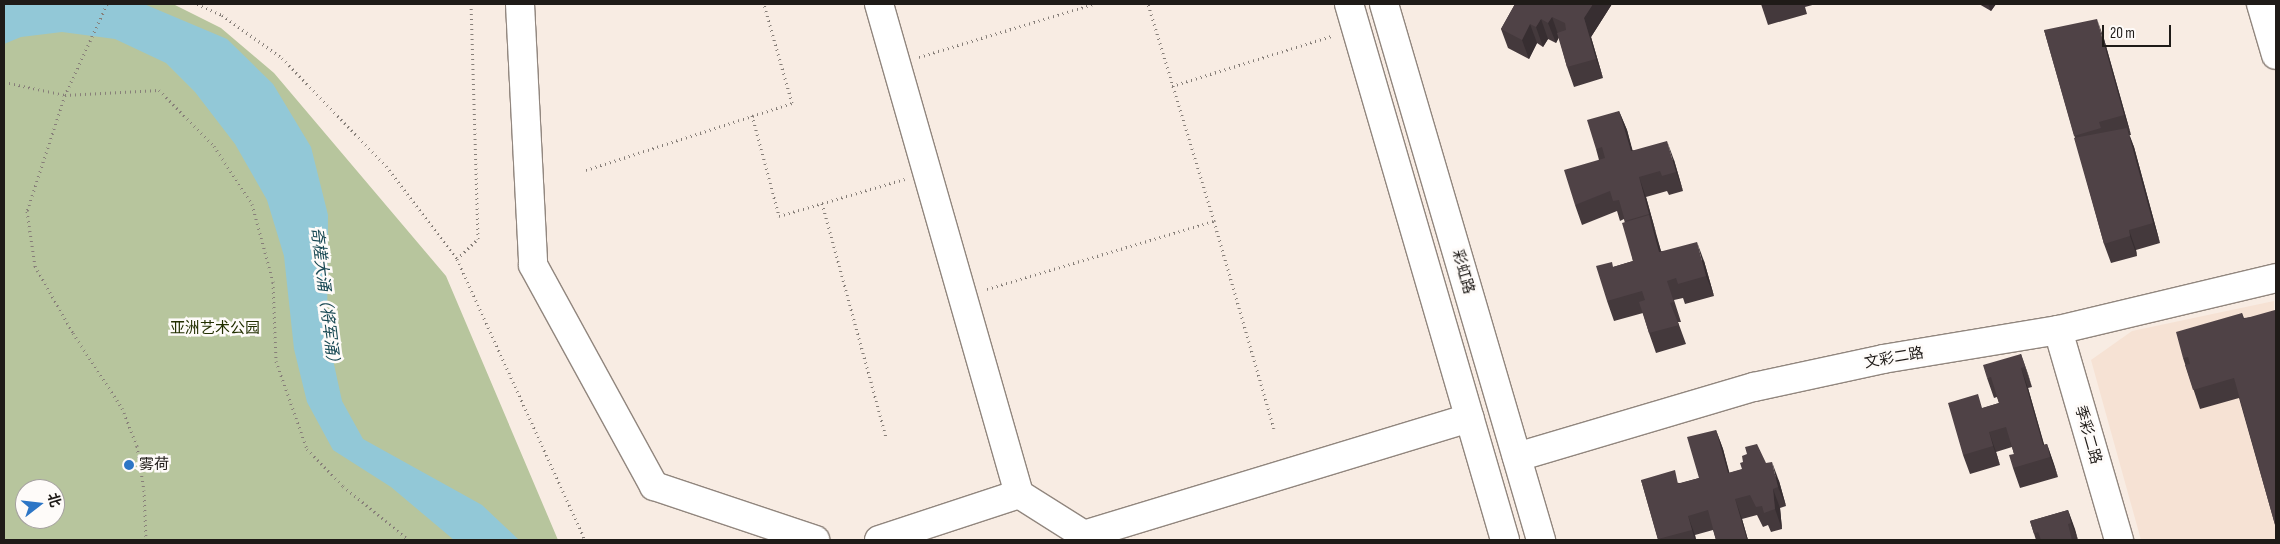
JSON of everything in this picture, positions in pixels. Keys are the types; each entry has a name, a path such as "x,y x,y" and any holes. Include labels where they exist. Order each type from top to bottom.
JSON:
{"street":[{"path":"520,4 533,265 654,486 815,540"},
{"path":"879,4 1019,494 1084,535 1470,418"},
{"name":"彩虹路","path":"1384,4 1541,540"},
{"path":"2261,4 2276,55"},
{"path":"1352,16 1505,540"},
{"name":"文彩二路","path":"1517,457 1754,387 1883,359 2058,330 2276,278"},
{"name":"季彩二路","path":"2058,330 2118,540"},
{"path":"880,540 1019,494"}],"path":[{"path":"107,4 83,52 65,95 27,211 35,266 73,333 122,408 137,446 144,490 146,540"},
{"path":"197,4 222,15 282,58 386,166 458,259 584,540"},
{"path":"458,259 478,239 471,4"},
{"path":"586,170 752,115 792,104 764,4"},
{"path":"896,64 1093,4"},
{"path":"1148,4 1214,221 1274,429"},
{"path":"1172,86 1352,16"},
{"path":"4,82 65,95 159,90 214,146 252,204 273,282 276,361 307,449 343,486 409,540"},
{"path":"752,115 779,216 927,172"},
{"path":"822,203 886,438"},
{"path":"962,296 1214,221"}],"shaded area":[{"path":"2274,301 2276,540 2141,540 2091,360 2132,331"}],"green space":[{"name":"亚洲艺术公园","path":"4,4 173,4 221,28 274,73 446,276 558,540 4,540"}],"water":[{"name":"奇槎大涌（将军涌）","path":"4,4 144,4 227,39 273,84 311,147 328,215 327,332 342,401 363,439 482,505 519,540 454,540 391,487 333,450 307,402 294,349 284,256 267,200 235,144 195,92 166,63 115,39 62,32 21,37 4,44"}],"building":[{"path":"1515,4 1593,4 1584,18 1596,59 1567,67 1557,33 1566,30 1565,23 1552,17 1548,23 1541,19 1536,27 1530,24 1522,40 1501,29"},
{"path":"2097,19 2124,115 2099,122 2101,128 2074,136 2044,30"},
{"path":"1619,111 1631,151 1667,141 1676,172 1662,176 1660,171 1639,177 1649,214 1625,221 1619,200 1613,201 1610,191 1575,205 1564,170 1605,158 1602,147 1596,149 1587,120"},
{"path":"2127,128 2153,223 2129,230 2130,236 2104,244 2074,138"},
{"path":"1649,215 1659,252 1697,242 1706,276 1678,284 1676,278 1667,281 1674,302 1670,303 1679,325 1649,333 1639,302 1645,300 1642,291 1607,301 1596,266 1612,262 1613,267 1633,261 1622,223"},
{"path":"2275,310 2275,525 2234,378 2193,390 2185,365 2190,364 2188,357 2183,358 2176,332 2242,313 2243,319"},
{"path":"2021,354 2025,367 2021,368 2043,445 2047,444 2050,457 2013,468 2009,455 2014,454 2006,427 1989,432 1993,446 1963,455 1948,403 1978,394 1982,408 1999,403 1991,377 1987,378 1983,365"},
{"path":"1716,430 1728,473 1742,469 1740,463 1743,462 1742,456 1747,454 1745,447 1757,444 1766,463 1772,462 1778,487 1773,489 1775,509 1764,513 1762,506 1756,507 1750,495 1735,499 1747,540 1716,540 1708,510 1688,516 1692,530 1658,539 1641,480 1675,470 1678,484 1699,478 1687,437"},
{"path":"2068,510 2071,523 2068,524 2072,540 2041,540 2038,532 2034,534 2030,521"}],"place":[{"name":"雾荷","path":"129,465"}]}
